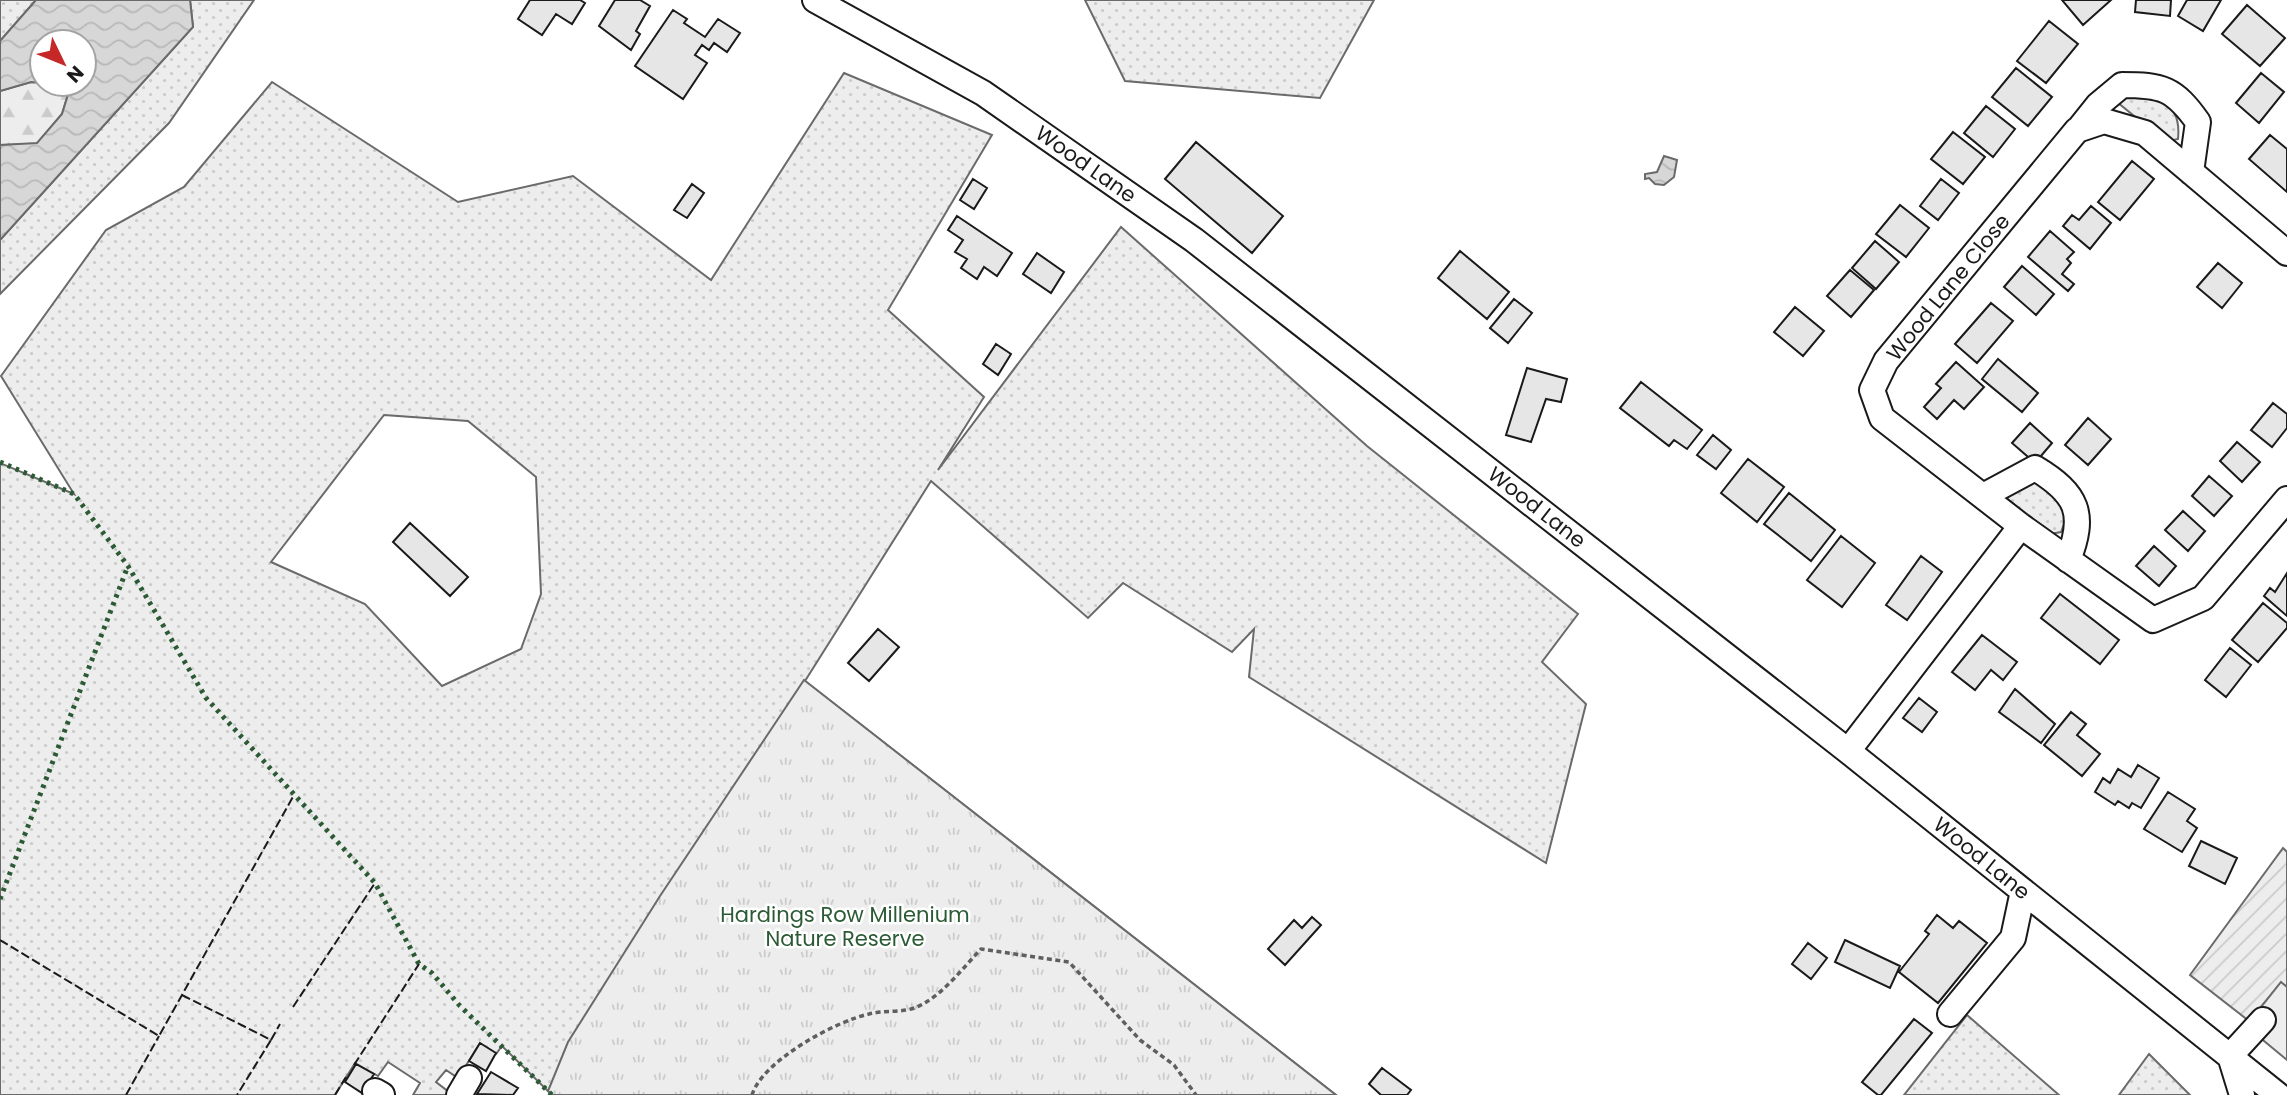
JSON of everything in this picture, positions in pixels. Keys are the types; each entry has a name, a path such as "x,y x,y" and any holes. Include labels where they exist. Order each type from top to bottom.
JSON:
{"street":[{"name":"Wood Lane","path":"815,0 984,93 1194,240 1848,751 2278,1095"},
{"name":"Wood Lane Close","path":"2191,172 2198,122 2182,99 2158,85 2122,85 2098,105 1886,361 1872,390 1882,418 2021,526 2153,621 2203,598 2287,499"},
{"path":"2077,130 2104,121 2145,133 2287,253"},
{"path":"1983,496 2008,480 2035,468 2059,482 2075,508 2080,530 2068,560"},
{"path":"1848,751 2021,526"},
{"path":"1950,1014 2013,939 2023,891"},
{"path":"2242,1095 2230,1056 2263,1020"}],"path":[{"path":"752,1095 771,1067 828,1028 867,1014 916,1007 943,989 981,949 1069,962 1140,1040 1174,1065 1196,1095"}],"green space":[{"path":"0,0 36,0 0,41"},
{"path":"190,0 254,0 169,123 0,294 0,240 193,27"},
{"path":"1085,0 1374,0 1320,98 1125,81"},
{"path":"844,73 992,135 888,310 984,397 938,470 1121,227 1367,446 1578,614 1542,662 1586,704 1546,863 1249,677 1254,629 1232,652 1123,583 1088,618 931,481 805,681 1336,1095 552,1095 502,1046 496,1054 479,1045 458,1078 446,1070 436,1082 449,1092 447,1095 413,1095 420,1083 388,1062 378,1076 355,1063 335,1095 0,1095 0,463 74,494 1,376 106,230 184,187 272,82 458,202 573,176 711,280","holes":["384,415 468,421 536,477 541,594 521,649 442,686 365,604 271,562"]},
{"path":"28,83 28,98 67,98 62,114 37,144 0,145 0,91"},
{"path":"2124,93 2156,98 2164,102 2176,115 2178,139 2166,142 2117,102"},
{"path":"2031,474 2060,489 2066,519 2061,532 2050,534 2004,496"},
{"name":"Hardings Row Millenium Nature Reserve","path":"804,680 1336,1095 552,1095 548,1091 568,1042 660,896"},
{"path":"2283,848 2287,852 2287,987 2281,983 2249,1021 2190,975"},
{"path":"1967,1015 2059,1095 1904,1095"},
{"path":"2149,1054 2190,1095 2119,1095"}],"shaded area":[{"path":"2281,982 2287,987 2287,1060 2246,1026"}],"water":[{"path":"36,0 190,0 193,27 0,240 0,145 37,143 62,114 67,98 98,98 98,28 28,28 28,83 0,91 0,41"},
{"path":"1664,156 1677,160 1674,177 1664,185 1655,184 1649,178 1645,179 1645,174 1657,172"}],"building":[{"path":"530,0 580,0 585,3 572,24 556,14 542,35 518,19"},
{"path":"615,0 640,0 650,6 636,31 640,34 631,50 599,26"},
{"path":"2062,0 2111,0 2083,25"},
{"path":"2136,0 2171,0 2170,16 2135,12"},
{"path":"2187,0 2221,0 2203,31 2178,16"},
{"path":"2247,5 2285,38 2260,66 2222,34"},
{"path":"673,10 687,19 684,23 705,37 718,19 740,33 727,52 714,43 709,50 702,45 695,55 707,63 683,99 635,66"},
{"path":"2049,21 2078,44 2046,83 2017,61"},
{"path":"2016,68 2052,97 2028,126 1992,97"},
{"path":"2261,73 2284,92 2259,123 2236,103"},
{"path":"1986,106 2015,129 1993,157 1964,133"},
{"path":"1953,132 1985,157 1963,184 1931,159"},
{"path":"2270,135 2287,149 2287,192 2249,159"},
{"path":"1196,142 1283,216 1252,253 1165,179"},
{"path":"2132,161 2154,179 2120,220 2098,202"},
{"path":"973,179 987,188 974,209 960,200"},
{"path":"1941,179 1959,193 1938,220 1920,206"},
{"path":"692,184 704,193 687,218 674,210"},
{"path":"1900,205 1929,228 1906,257 1876,234"},
{"path":"2091,206 2111,223 2090,249 2063,226 2072,215 2079,220"},
{"path":"957,216 1012,253 997,276 984,267 977,279 961,268 967,259 955,252 963,240 948,230"},
{"path":"2050,231 2074,252 2067,259 2071,263 2062,274 2074,284 2068,291 2028,257"},
{"path":"1875,241 1899,262 1876,289 1852,268"},
{"path":"1460,251 1509,292 1487,319 1438,278"},
{"path":"1037,253 1064,272 1051,293 1023,274"},
{"path":"2218,263 2242,283 2222,308 2197,287"},
{"path":"2022,266 2054,294 2036,315 2004,287"},
{"path":"1850,270 1874,290 1851,317 1827,296"},
{"path":"1514,299 1532,313 1508,343 1490,328"},
{"path":"1991,303 2013,321 1977,363 1955,344"},
{"path":"1795,307 1824,331 1803,356 1774,332"},
{"path":"996,344 1011,354 998,375 983,364"},
{"path":"1998,359 2038,393 2022,412 1982,379"},
{"path":"1956,362 1984,387 1964,409 1954,400 1937,419 1924,407 1941,388 1936,384"},
{"path":"1527,368 1567,379 1561,402 1546,399 1531,442 1506,435"},
{"path":"1641,382 1702,430 1687,449 1674,440 1669,446 1620,408"},
{"path":"2273,403 2287,414 2287,428 2272,447 2251,430"},
{"path":"2088,418 2111,439 2088,465 2065,445"},
{"path":"2030,423 2052,443 2035,463 2012,443"},
{"path":"1713,435 1731,450 1716,469 1697,455"},
{"path":"2237,442 2260,462 2242,482 2220,461"},
{"path":"1748,459 1784,487 1757,522 1721,493"},
{"path":"2209,476 2232,496 2214,516 2192,496"},
{"path":"1789,493 1835,530 1811,561 1764,524"},
{"path":"2183,511 2205,531 2188,551 2165,530"},
{"path":"410,523 468,577 450,596 393,542"},
{"path":"1841,536 1875,563 1842,607 1807,580"},
{"path":"2154,546 2176,566 2159,586 2136,566"},
{"path":"1921,556 1942,572 1907,620 1886,605"},
{"path":"2287,573 2287,616 2264,596 2270,588 2275,592"},
{"path":"2060,594 2119,640 2100,664 2041,618"},
{"path":"2263,603 2287,623 2287,628 2258,662 2232,640"},
{"path":"878,629 899,647 869,681 848,663"},
{"path":"1982,635 2017,662 2003,680 1991,670 1975,690 1952,672"},
{"path":"2230,648 2251,665 2226,697 2205,680"},
{"path":"2015,689 2055,724 2041,743 1999,712"},
{"path":"1919,698 1937,712 1922,732 1903,718"},
{"path":"2071,712 2086,724 2077,735 2100,754 2082,776 2044,745"},
{"path":"2138,765 2159,778 2141,808 2132,803 2129,808 2118,801 2115,805 2095,792 2103,778 2110,783 2118,769 2131,777"},
{"path":"2168,792 2195,809 2187,821 2197,828 2182,852 2144,829"},
{"path":"2201,841 2237,858 2225,884 2189,866"},
{"path":"1937,915 1953,928 1959,921 1987,943 1938,1003 1899,972 1929,934 1925,931"},
{"path":"1312,917 1321,925 1285,965 1268,949 1294,920 1302,928"},
{"path":"1845,940 1900,966 1890,988 1835,962"},
{"path":"1808,943 1827,958 1811,979 1792,964"},
{"path":"1914,1019 1932,1033 1881,1095 1878,1095 1862,1082"},
{"path":"480,1043 496,1053 486,1071 469,1061"},
{"path":"356,1064 374,1074 362,1093 345,1082"},
{"path":"1382,1068 1411,1090 1407,1095 1381,1095 1369,1084"},
{"path":"491,1072 518,1088 513,1095 477,1094"}],"hedge":[{"path":"0,462 74,494 128,566 206,698 375,883 419,964 432,973 460,1006 552,1095"},
{"path":"0,899 128,566"}],"fence":[{"path":"0,940 159,1036 294,795"},
{"path":"293,1007 375,883"},
{"path":"354,1065 419,964"},
{"path":"182,995 271,1040 237,1095"},
{"path":"271,1040 280,1024"},
{"path":"126,1095 159,1036"},
{"path":"335,1095 346,1077"}]}
